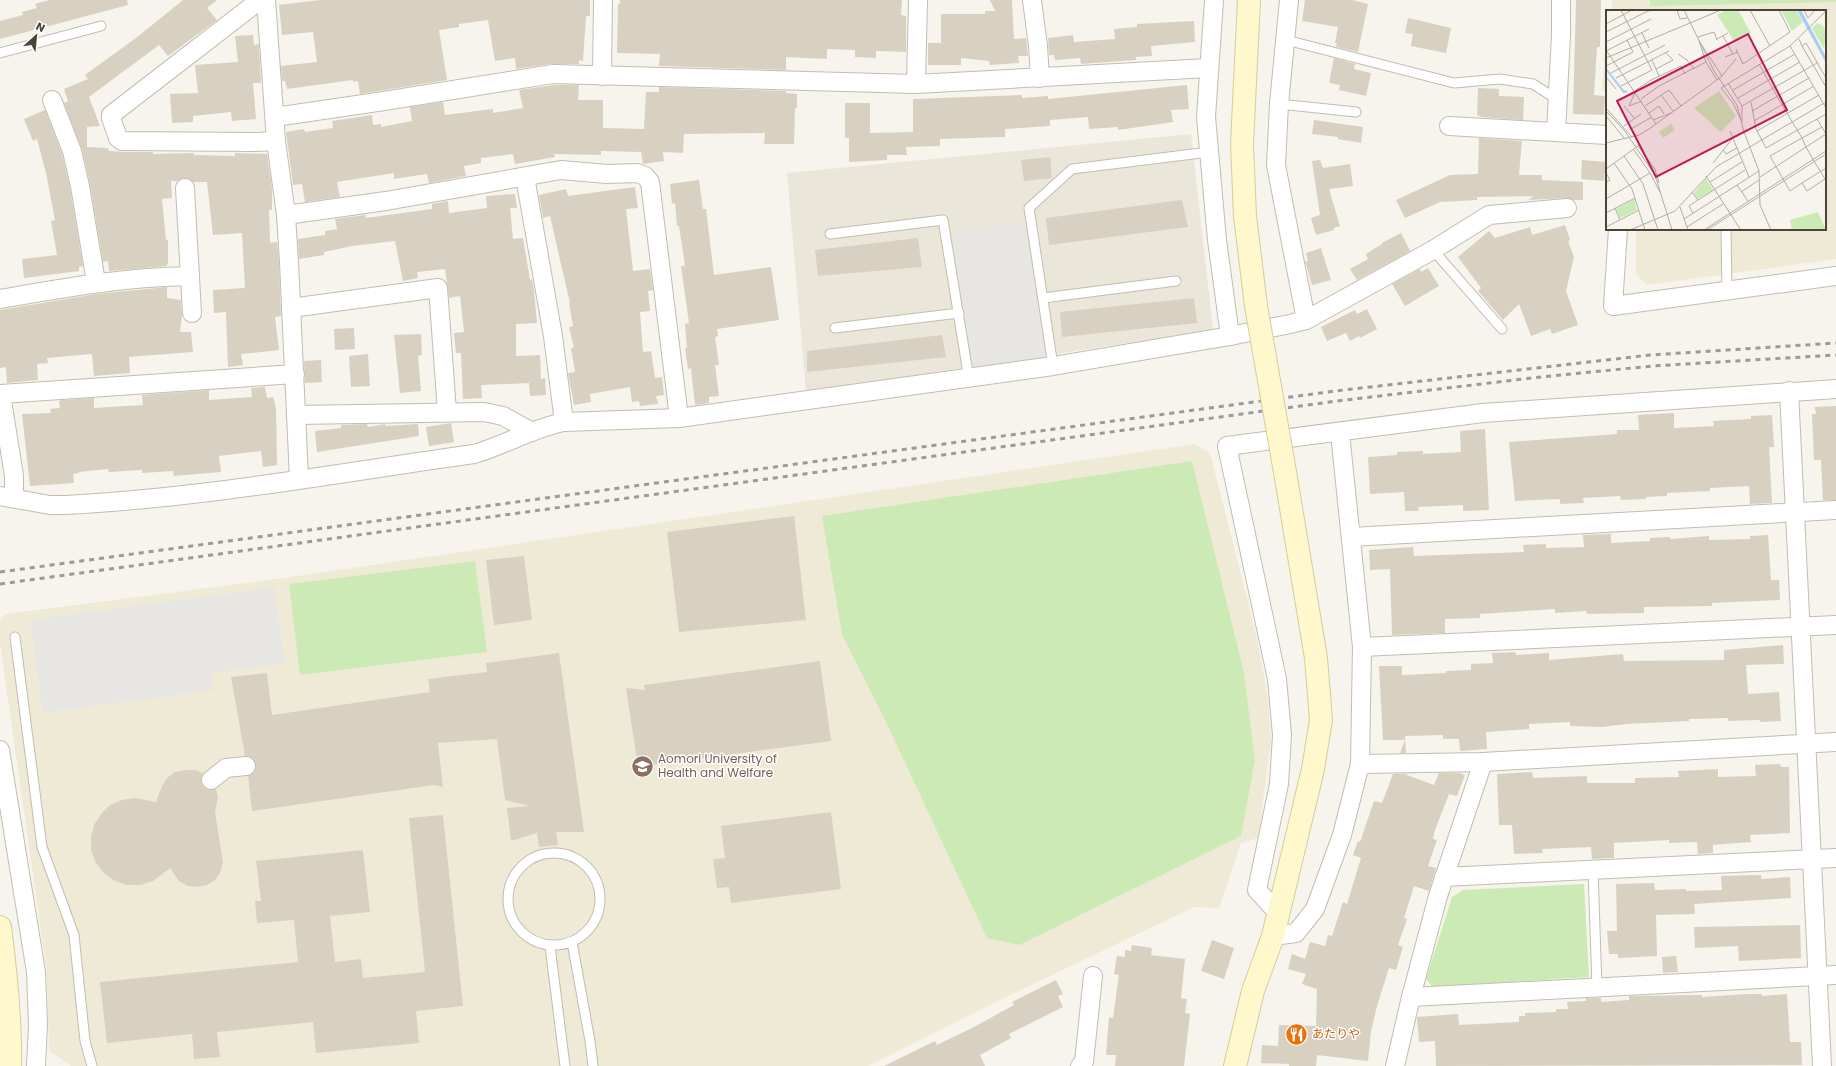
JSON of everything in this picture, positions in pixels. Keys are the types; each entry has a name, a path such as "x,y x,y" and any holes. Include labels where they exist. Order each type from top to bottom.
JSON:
{"street":[{"path":"260,0 111,115 111,118 118,138 122,141 276,141"},
{"path":"266,0 276,141 286,216 299,479"},
{"path":"602,76 603,0"},
{"path":"916,84 918,0"},
{"path":"1032,0 1038,46 1040,78"},
{"path":"1214,0 1208,68 1206,117 1217,240 1230,336"},
{"path":"1235,1066 1253,991 1273,936 1279,914 1313,769 1321,720 1316,658 1256,306 1245,216 1242,144 1250,0"},
{"path":"1289,0 1279,104 1276,165 1306,320"},
{"path":"1556,132 1561,35 1561,0"},
{"path":"275,117 553,74 916,84 1208,68"},
{"path":"52,100 72,151 80,186 96,282"},
{"path":"1449,126 1606,135"},
{"path":"286,216 570,170 607,174 638,173 645,176 650,182 679,418"},
{"path":"525,177 552,329 564,422"},
{"path":"186,188 192,313"},
{"path":"295,374 1,394 14,476 7,497 50,505 89,504 203,494 474,454 506,444 548,425 564,422 679,418 969,379 1230,336 1306,320 1433,250 1489,215 1568,208"},
{"path":"1618,230 1613,306 1836,276"},
{"path":"0,299 96,282 134,278 190,276"},
{"path":"291,308 438,288 447,412"},
{"path":"1279,914 1257,890 1279,784 1282,735 1277,679 1226,446 1340,433 1483,413 1836,389"},
{"path":"1790,391 1822,1066"},
{"path":"296,415 484,412 503,416 532,432"},
{"path":"1273,936 1296,933 1315,909 1342,835 1360,764 1362,647 1340,433"},
{"path":"1351,537 1836,510"},
{"path":"1362,647 1836,625"},
{"path":"1360,764 1483,762 1836,742"},
{"path":"0,750 36,972 38,1025 36,1066"},
{"path":"1395,1066 1410,997 1444,877 1483,762"},
{"path":"211,780 226,768 246,766"},
{"path":"1444,877 1836,858"},
{"path":"0,927 8,997 10,1066"},
{"path":"1410,997 1836,975"},
{"path":"1080,1066 1084,1062 1093,976"}],"lane":[{"path":"0,53 101,26"},
{"path":"1286,40 1454,83 1500,79 1533,84 1558,100"},
{"path":"1279,104 1356,112"},
{"path":"1053,366 1029,208 1072,169 1209,152"},
{"path":"830,234 943,220 969,379"},
{"path":"1726,230 1727,291"},
{"path":"1433,250 1502,329"},
{"path":"1043,298 1176,281"},
{"path":"835,328 959,313"},
{"path":"15,637 42,847 74,935 85,1041 92,1066"},
{"path":"554,853 568,855 580,861 591,871 598,883 600,897 599,911 593,924 584,935 572,942 550,946 536,942 524,935 515,924 509,911 507,897 510,884 517,871 527,861 540,855 554,853"},
{"path":"1593,870 1597,987"},
{"path":"572,942 590,1041 592,1066"},
{"path":"550,946 565,1066"}],"shaded area":[{"path":"1613,0 1836,0 1836,259 1647,285 1636,274 1636,230 1826,230 1826,10 1611,10"},
{"path":"1606,42 1606,93 1602,90"},
{"path":"1191,134 1213,330 806,392 787,173"},
{"path":"1024,223 1046,359 972,370 952,233"},
{"name":"Aomori University of Health and Welfare","path":"1195,444 1210,453 1257,638 1268,700 1271,741 1258,838 1241,843 1219,908 1194,907 1000,1000 868,1066 71,1066 49,1051 47,974 0,644 0,620 6,614 284,578"},
{"path":"274,587 285,663 211,673 214,690 43,713 30,620"}],"green space":[{"path":"1650,0 1836,0 1836,2 1650,6"},
{"path":"1192,461 1244,673 1255,760 1241,836 1019,945 987,938 887,724 842,635 822,516"},
{"path":"475,561 487,652 300,675 289,584"},
{"path":"1584,884 1589,977 1433,987 1426,979 1452,897 1463,890"}],"building":[{"path":"49,0 127,0 128,5 0,39 0,21 23,15 22,12 37,8 35,4"},
{"path":"183,0 217,0 207,8 217,20 168,56 159,45 89,97 100,126 87,127 87,147 108,148 109,151 153,152 153,154 194,153 194,155 235,156 235,153 267,154 272,188 272,210 269,210 270,243 277,242 279,263 281,316 275,317 279,350 241,354 243,365 228,367 226,312 214,313 213,290 245,288 242,233 213,235 207,182 193,182 184,178 177,181 171,181 172,198 162,199 166,240 168,240 167,266 109,271 108,261 103,262 90,184 82,149 64,103 68,101 64,89 88,79 85,75 136,38"},
{"path":"320,0 590,0 590,16 586,16 583,61 579,60 579,64 551,64 516,69 515,58 495,61 488,20 459,24 459,27 439,30 447,80 360,94 358,81 353,82 353,80 287,89 285,81 282,81 281,66 317,62 313,32 282,35 279,5"},
{"path":"620,0 902,0 901,15 906,16 906,52 876,51 876,58 855,57 855,50 827,49 827,59 786,57 786,70 659,66 660,54 617,53 618,4 620,4"},
{"path":"990,0 1012,0 1014,39 1026,38 1028,56 1018,56 1019,63 990,65 989,61 961,58 961,65 928,65 928,43 941,43 941,14 985,14 985,11 995,11"},
{"path":"1305,0 1352,0 1368,4 1358,52 1336,47 1337,44 1335,43 1338,27 1302,21"},
{"path":"1576,0 1601,0 1600,47 1597,47 1594,95 1605,96 1604,115 1573,114"},
{"path":"1408,18 1451,28 1446,53 1411,46 1413,34 1405,33"},
{"path":"1194,21 1195,42 1151,46 1152,56 1136,57 1136,60 1081,64 1080,58 1055,60 1054,55 1049,55 1048,38 1073,35 1074,42 1115,39 1114,29 1137,27 1137,24"},
{"path":"253,35 254,45 259,44 261,83 253,83 256,119 232,121 231,112 193,116 193,122 172,123 170,94 198,93 195,65 238,62 235,36"},
{"path":"1334,58 1355,64 1354,69 1371,73 1366,96 1339,90 1340,85 1329,83"},
{"path":"554,85 579,85 578,100 603,100 603,128 644,129 646,92 659,92 659,87 786,91 786,93 797,94 794,144 764,144 765,133 684,134 683,153 663,152 664,161 643,164 641,152 601,151 601,155 554,154 555,157 515,164 513,154 481,158 481,163 464,166 466,176 429,183 427,174 394,179 394,173 337,182 340,197 305,202 302,184 293,185 286,132 304,129 305,132 333,128 332,121 372,115 373,125 381,124 381,127 412,121 410,107 443,102 445,115 493,109 493,113 523,108 519,90"},
{"path":"1187,85 1189,109 1171,110 1173,122 1118,130 1118,127 1089,129 1088,117 1050,120 1050,126 1005,129 1005,137 940,139 940,146 906,147 907,155 887,155 887,160 849,162 849,138 845,138 845,103 870,103 870,133 913,132 913,99 1022,95 1022,98 1048,96 1048,99"},
{"path":"1478,88 1499,89 1499,96 1524,97 1523,120 1480,117 1477,115"},
{"path":"45,110 62,154 70,188 83,266 79,267 79,271 24,278 22,259 57,255 51,221 55,220 46,173 37,139 33,141 24,119"},
{"path":"1314,120 1363,127 1361,143 1338,139 1338,137 1312,134"},
{"path":"1479,138 1522,141 1519,175 1542,175 1542,180 1583,182 1583,200 1566,198 1528,200 1534,196 1477,197 1477,200 1440,202 1405,218 1396,200 1450,175 1478,174"},
{"path":"1050,157 1052,178 1024,181 1021,160"},
{"path":"1320,160 1323,168 1350,164 1353,186 1329,189 1340,226 1334,228 1334,230 1316,235 1311,218 1320,215 1312,161"},
{"path":"1582,160 1606,162 1604,181 1581,179"},
{"path":"699,180 703,209 706,209 714,275 771,267 779,320 717,329 718,336 715,337 719,365 715,365 719,396 709,397 709,403 695,405 691,368 688,369 685,348 687,348 685,324 689,323 681,266 685,266 679,226 677,226 675,203 672,204 670,184"},
{"path":"635,187 638,208 626,209 633,271 650,269 653,290 648,291 650,311 640,312 643,352 651,351 655,378 662,377 664,395 656,396 658,404 640,406 639,401 632,402 630,387 590,394 591,402 574,405 568,373 575,372 571,348 574,348 569,327 573,326 570,303 550,216 543,218 539,195 566,189 568,196"},
{"path":"515,194 517,208 510,208 513,239 523,238 530,280 532,279 534,291 537,323 516,324 516,356 540,355 541,379 545,378 546,395 530,396 529,383 481,385 482,398 463,399 461,353 456,353 454,333 464,332 460,296 449,298 445,269 417,272 418,278 403,281 395,241 352,246 324,252 324,255 299,259 298,239 325,235 325,231 337,229 335,219 365,215 366,218 432,209 432,204 448,201 449,213 487,208 486,196"},
{"path":"1182,200 1188,227 1049,245 1046,218"},
{"path":"1565,225 1570,240 1568,241 1574,257 1566,291 1578,325 1552,334 1550,329 1531,336 1519,304 1503,320 1478,291 1481,288 1458,257 1489,231 1495,238 1530,227 1532,235"},
{"path":"1401,233 1410,251 1357,280 1350,269 1368,259 1366,254 1382,243"},
{"path":"918,238 922,267 818,276 815,250"},
{"path":"1321,248 1331,280 1312,285 1305,262 1308,261 1306,253"},
{"path":"1428,268 1439,286 1405,306 1392,284 1420,269 1421,272"},
{"path":"167,287 167,298 181,300 182,315 180,332 191,332 193,352 129,357 130,373 94,376 92,354 47,358 48,363 37,364 38,380 7,383 6,367 0,368 0,310 96,294"},
{"path":"1194,298 1197,323 1062,337 1060,312"},
{"path":"1367,309 1377,329 1360,338 1359,336 1350,341 1346,333 1327,341 1321,327 1355,310 1357,314"},
{"path":"354,328 355,349 335,350 334,329"},
{"path":"421,334 422,355 418,356 421,391 400,393 394,335"},
{"path":"942,335 946,357 807,372 807,351"},
{"path":"368,354 370,386 351,387 349,356"},
{"path":"321,360 322,382 305,383 304,361"},
{"path":"265,387 267,398 273,397 276,408 277,465 263,467 261,451 219,456 221,472 174,476 173,471 142,473 142,470 109,472 108,469 73,474 74,483 30,486 22,414 51,413 50,409 60,408 59,401 62,400 94,398 94,408 143,405 142,395 209,390 209,400 252,397 251,388"},
{"path":"1836,406 1836,500 1823,500 1821,460 1814,460 1812,414 1816,414 1815,407"},
{"path":"1674,413 1674,428 1714,426 1713,421 1751,419 1751,416 1772,415 1774,447 1769,447 1772,503 1750,504 1749,486 1710,488 1710,491 1667,493 1667,496 1646,497 1646,499 1621,500 1620,496 1583,498 1584,503 1560,504 1560,499 1515,501 1509,442 1617,434 1617,430 1639,430 1638,415"},
{"path":"451,423 454,442 429,446 426,427"},
{"path":"367,424 368,427 385,424 385,426 418,424 419,436 317,452 315,431 341,428 341,425"},
{"path":"1485,429 1489,510 1463,511 1463,505 1418,507 1419,511 1405,511 1404,492 1370,494 1368,457 1397,455 1397,452 1423,451 1423,454 1461,452 1460,431"},
{"path":"794,516 806,620 679,632 667,532"},
{"path":"1611,534 1611,543 1650,541 1650,538 1670,537 1670,539 1709,536 1709,540 1750,539 1750,536 1768,535 1771,580 1779,580 1780,600 1712,603 1712,606 1644,607 1644,613 1587,614 1586,611 1555,613 1555,609 1480,614 1480,618 1445,619 1445,633 1392,635 1390,569 1370,570 1369,550 1413,547 1414,556 1524,552 1523,545 1546,544 1546,548 1584,547 1583,535"},
{"path":"524,556 532,620 494,625 486,560"},
{"path":"1783,645 1784,664 1746,665 1748,694 1779,692 1781,721 1728,721 1728,718 1689,719 1689,721 1626,724 1602,727 1570,726 1570,722 1529,724 1529,729 1486,732 1487,749 1460,751 1459,739 1443,739 1443,735 1405,736 1406,753 1400,753 1405,740 1383,740 1379,666 1402,666 1402,675 1446,673 1446,671 1471,670 1471,664 1493,663 1492,653 1515,652 1516,655 1549,653 1549,660 1623,654 1624,661 1724,660 1724,650"},
{"path":"559,653 584,832 556,832 558,845 539,847 537,833 511,841 507,808 530,806 505,800 497,739 438,743 443,787 434,785 252,811 248,776 255,771 256,765 251,757 245,756 231,677 267,673 272,715 430,692 428,679 487,672 486,663"},
{"path":"820,661 831,741 638,767 626,688 645,690 644,685"},
{"path":"1780,764 1781,767 1789,767 1790,833 1750,835 1751,842 1713,845 1713,853 1698,854 1697,842 1669,843 1669,840 1614,843 1614,858 1592,859 1591,847 1542,849 1543,853 1514,854 1512,825 1499,825 1497,774 1532,772 1533,778 1587,776 1587,783 1635,783 1635,778 1679,777 1678,771 1718,769 1718,777 1756,776 1755,765"},
{"path":"195,770 203,773 201,781 203,787 208,790 216,789 218,797 215,812 223,863 220,873 215,880 207,885 197,887 188,886 179,881 170,868 153,881 140,885 127,885 115,881 104,873 96,863 91,851 91,838 94,825 101,814 110,805 122,800 135,798 156,802 162,786 167,778 175,772"},
{"path":"1439,773 1460,773 1465,775 1457,796 1449,794 1435,830 1433,839 1437,840 1428,866 1436,868 1429,891 1414,886 1404,918 1407,919 1398,945 1403,947 1396,970 1389,968 1377,1006 1371,1031 1368,1061 1317,1055 1316,1066 1289,1066 1289,1064 1261,1063 1262,1045 1278,1046 1279,1025 1316,1026 1317,989 1302,984 1306,974 1288,969 1292,954 1305,959 1310,942 1325,946 1328,935 1332,936 1343,902 1347,904 1361,858 1353,855 1358,841 1360,842 1374,801 1382,803 1393,774 1407,774 1434,785"},
{"path":"831,812 841,889 731,903 729,887 717,888 713,859 725,858 721,826"},
{"path":"443,815 463,1006 416,1011 419,1043 316,1053 313,1022 217,1032 220,1057 194,1059 192,1034 107,1043 100,982 298,962 294,920 257,923 255,901 261,901 256,861 363,850 370,912 330,916 335,962 361,959 363,978 425,972 409,818"},
{"path":"1761,875 1761,879 1790,877 1791,898 1694,904 1695,914 1656,915 1657,956 1618,958 1618,954 1609,954 1607,931 1617,931 1616,884 1654,883 1655,890 1722,890 1721,876"},
{"path":"1800,925 1801,958 1739,961 1738,946 1695,948 1694,927"},
{"path":"1212,940 1234,948 1224,979 1201,971"},
{"path":"1132,945 1152,948 1151,955 1185,959 1181,998 1187,999 1185,1013 1190,1014 1184,1066 1115,1066 1116,1055 1106,1055 1109,1017 1113,1018 1119,975 1114,974 1117,956 1125,957 1125,950 1131,951"},
{"path":"1676,956 1678,972 1663,973 1662,957"},
{"path":"1056,980 1063,994 1058,996 1063,1007 1009,1034 1011,1038 980,1055 985,1066 884,1066 935,1041 937,1045 974,1027 1014,1005 1012,1002"},
{"path":"1762,994 1762,996 1787,994 1790,1042 1801,1042 1802,1065 1436,1066 1435,1041 1419,1042 1417,1017 1458,1014 1459,1025 1519,1022 1519,1016 1525,1016 1525,1013 1556,1012 1556,1009 1568,1009 1567,1002 1586,1001 1586,998 1601,998 1601,1002 1629,1000 1629,996 1702,995 1702,997"}],"railway":[{"path":"0,572 1335,391 1650,355 1836,343"},
{"path":"0,584 1337,401 1532,378 1652,366 1836,355"}],"place":[{"name":"Aomori University of Health and Welfare","path":"642,766"},
{"name":"あたりや","path":"1296,1034"}]}
